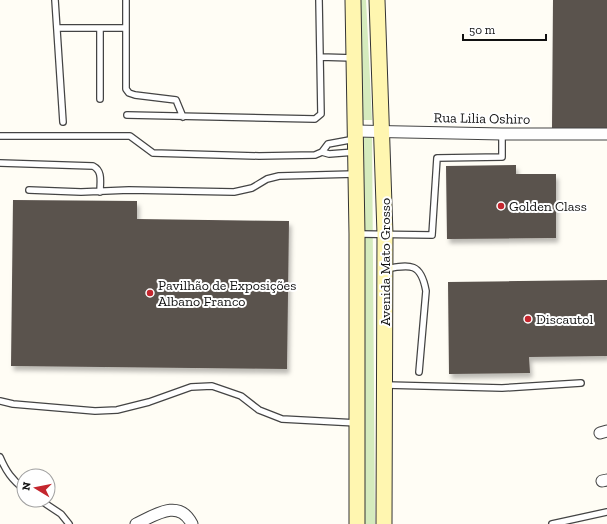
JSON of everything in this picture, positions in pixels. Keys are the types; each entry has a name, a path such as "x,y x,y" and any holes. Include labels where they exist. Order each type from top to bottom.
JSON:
{"main road":[{"name":"Avenida Mato Grosso","path":"353,0 357,234 357,524"},
{"name":"Avenida Mato Grosso","path":"377,0 383,132 385,234 384,524"}],"street":[{"name":"Rua Lilia Oshiro","path":"356,141 383,132 607,134"},
{"path":"136,524 165,510 181,511 190,520"}],"lane":[{"path":"55,0 55,19 58,28 63,122"},
{"path":"126,0 126,89 129,93 135,95 176,100 183,116"},
{"path":"127,115 315,119 321,114 319,0"},
{"path":"58,28 126,28"},
{"path":"100,28 100,99"},
{"path":"320,57 354,58"},
{"path":"357,234 432,235 438,158 502,157 502,134"},
{"path":"0,136 130,136 153,153 259,156 315,155 322,152 328,144 356,141"},
{"path":"322,152 328,154 356,141"},
{"path":"0,163 92,166 100,172 100,192"},
{"path":"29,190 100,192 234,192 252,188 267,179 279,176 356,174"},
{"path":"385,269 403,266 412,267 420,271 423,278 426,291 419,372"},
{"path":"385,385 502,388 581,383"},
{"path":"0,401 13,404 87,411 117,410 149,402 191,387 212,386 240,396 259,410 282,419 357,423"},
{"path":"0,457 6,471 16,483"},
{"path":"51,508 60,514 69,524"},
{"path":"552,524 607,512"}],"green space":[{"path":"355,0 366,0 372,120 356,120"},
{"path":"358,135 372,135 375,524 359,524"}],"building":[{"path":"553,0 607,0 607,128 552,128"},
{"name":"Golden Class","path":"516,165 516,174 556,174 556,238 447,239 446,166"},
{"name":"Pavilhão de Exposições Albano Franco","path":"13,200 137,201 137,219 289,221 287,369 11,366"},
{"name":"Discautol","path":"607,280 607,356 529,357 530,373 449,374 448,282"}],"place":[{"name":"Golden Class","path":"501,206"},
{"name":"Pavilhão de Exposições Albano Franco","path":"150,293"},
{"name":"Discautol","path":"528,319"}]}
